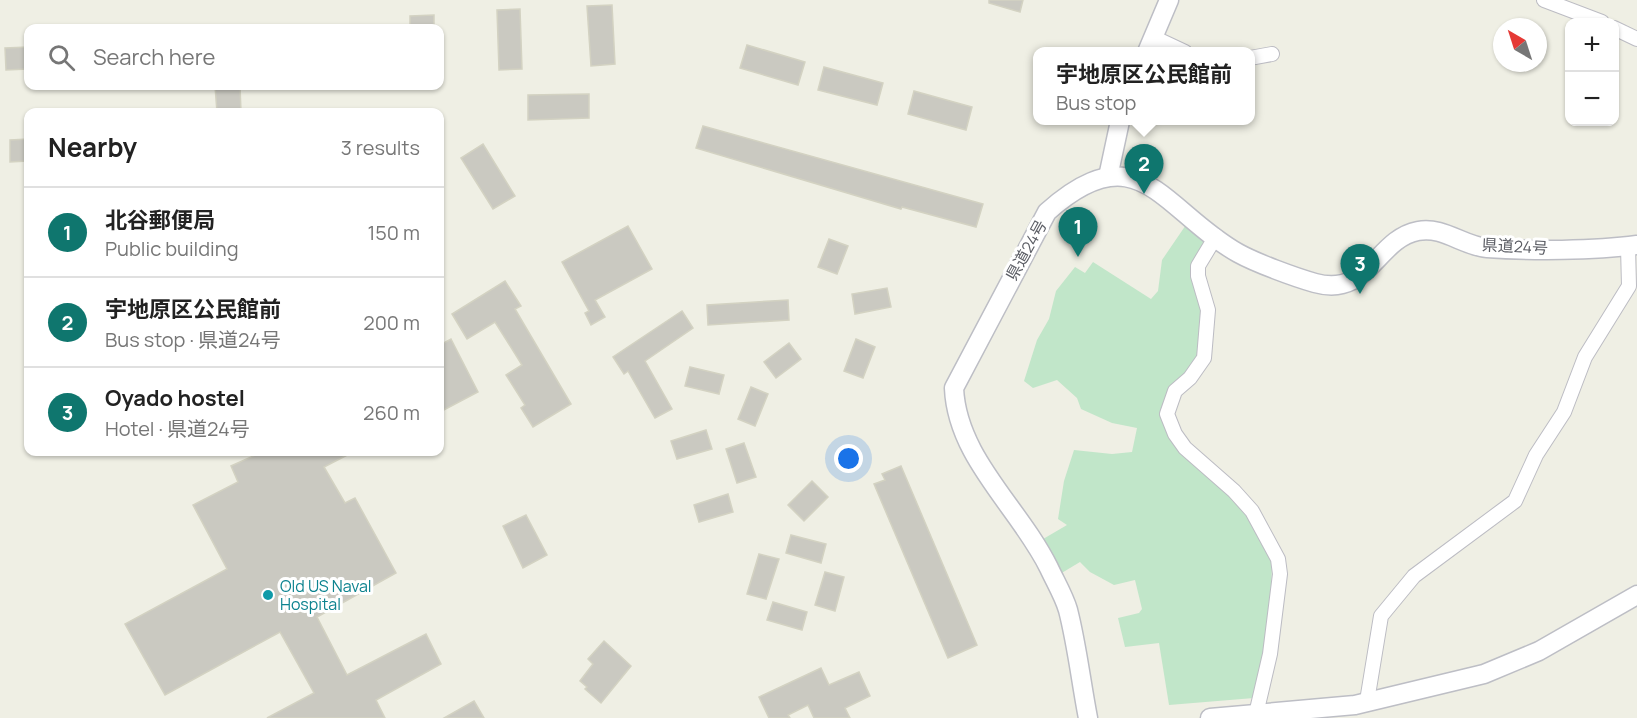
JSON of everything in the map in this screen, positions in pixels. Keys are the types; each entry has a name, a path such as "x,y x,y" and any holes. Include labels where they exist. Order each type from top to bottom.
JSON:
{"main road":[{"path":"1150,44 1169,0"},
{"path":"1108,177 1119,125"},
{"name":"県道24号","path":"1088,718 1067,608 1034,538 984,470 965,439 955,410 954,388 1047,212 1070,192 1108,177 1120,175 1141,180 1239,253 1316,283 1337,285 1354,280 1371,268 1404,234 1420,230 1436,230 1485,248 1632,246"},
{"path":"1210,718 1357,708 1484,674 1539,651 1637,595"}],"street":[{"path":"1544,0 1591,18"},
{"path":"1619,30 1637,39"},
{"path":"1150,44 1165,47"},
{"path":"1255,57 1272,54"},
{"path":"1216,236 1198,266 1198,276 1208,310 1204,358 1199,368 1175,391 1167,414 1175,434 1185,448 1234,491 1252,511 1278,559 1280,574 1272,645 1256,714"},
{"path":"1357,708 1381,616 1414,576 1515,501 1536,455 1564,411 1585,357 1629,286 1632,246"}],"green space":[{"path":"1190,219 1216,237 1200,262 1204,351 1171,396 1174,432 1240,497 1272,559 1271,603 1264,654 1254,698 1169,705 1159,643 1125,647 1118,618 1139,613 1142,609 1135,580 1114,585 1090,572 1080,562 1055,577 1038,542 1067,525 1058,519 1064,481 1074,450 1112,454 1132,452 1137,428 1112,423 1081,409 1077,398 1057,380 1033,388 1024,381 1037,340 1049,319 1056,291 1075,267 1085,273 1093,262 1151,299 1158,291 1162,260"}],"building":[{"path":"989,0 1023,0 1020,12 989,3"},
{"path":"612,5 615,64 591,66 587,6"},
{"path":"520,9 522,69 499,70 497,10"},
{"path":"434,15 434,24 410,24 410,16"},
{"path":"747,45 805,62 798,85 740,68"},
{"path":"24,47 24,69 6,70 5,48"},
{"path":"824,67 883,83 877,105 818,90"},
{"path":"215,90 240,90 241,108 217,108"},
{"path":"914,91 972,107 966,130 908,114"},
{"path":"589,94 589,118 528,120 528,95"},
{"path":"703,126 983,204 976,227 902,207 901,209 696,148"},
{"path":"24,139 24,161 10,162 10,140"},
{"path":"483,144 515,196 493,209 461,158"},
{"path":"628,226 652,269 595,300 605,317 591,325 585,313 589,311 562,262"},
{"path":"829,239 848,246 837,274 818,267"},
{"path":"505,281 521,306 515,309 571,404 533,427 521,408 525,405 506,375 522,365 495,322 467,339 452,314"},
{"path":"887,288 891,307 855,314 852,294"},
{"path":"788,300 789,320 708,325 707,305"},
{"path":"682,311 693,328 645,361 672,409 655,418 628,371 624,374 613,357"},
{"path":"451,339 478,392 444,410 444,343"},
{"path":"856,339 875,347 863,378 844,371"},
{"path":"789,343 801,359 776,378 764,362"},
{"path":"690,367 724,375 719,394 685,386"},
{"path":"751,387 768,394 755,426 738,419"},
{"path":"706,430 712,449 677,459 671,441"},
{"path":"744,443 756,477 737,483 726,449"},
{"name":"Old US Naval Hospital","path":"253,456 345,456 324,467 345,503 355,498 396,573 317,617 347,675 426,634 441,664 376,700 385,718 267,718 314,693 280,632 165,695 125,624 227,569 193,505 238,482 231,466"},
{"path":"901,466 977,645 948,658 874,484 885,480 882,474"},
{"path":"812,481 828,497 804,521 788,505"},
{"path":"728,494 733,512 699,522 694,505"},
{"path":"526,515 547,555 523,568 503,526"},
{"path":"791,535 826,544 821,563 786,553"},
{"path":"759,554 779,559 766,599 747,594"},
{"path":"825,572 844,577 835,611 815,605"},
{"path":"773,602 807,612 802,630 767,620"},
{"path":"604,641 631,666 601,703 585,689 587,687 580,681 593,664 588,659"},
{"path":"821,668 829,685 859,672 870,696 845,708 850,718 814,718 808,705 788,715 790,718 769,718 759,697"},
{"path":"474,701 484,718 444,718"}],"place":[{"name":"宇地原区公民館前","path":"1144,194"},
{"name":"北谷郵便局","path":"1078,257"},
{"name":"Oyado hostel","path":"1360,294"},
{"name":"Old US Naval Hospital","path":"268,595"}]}
